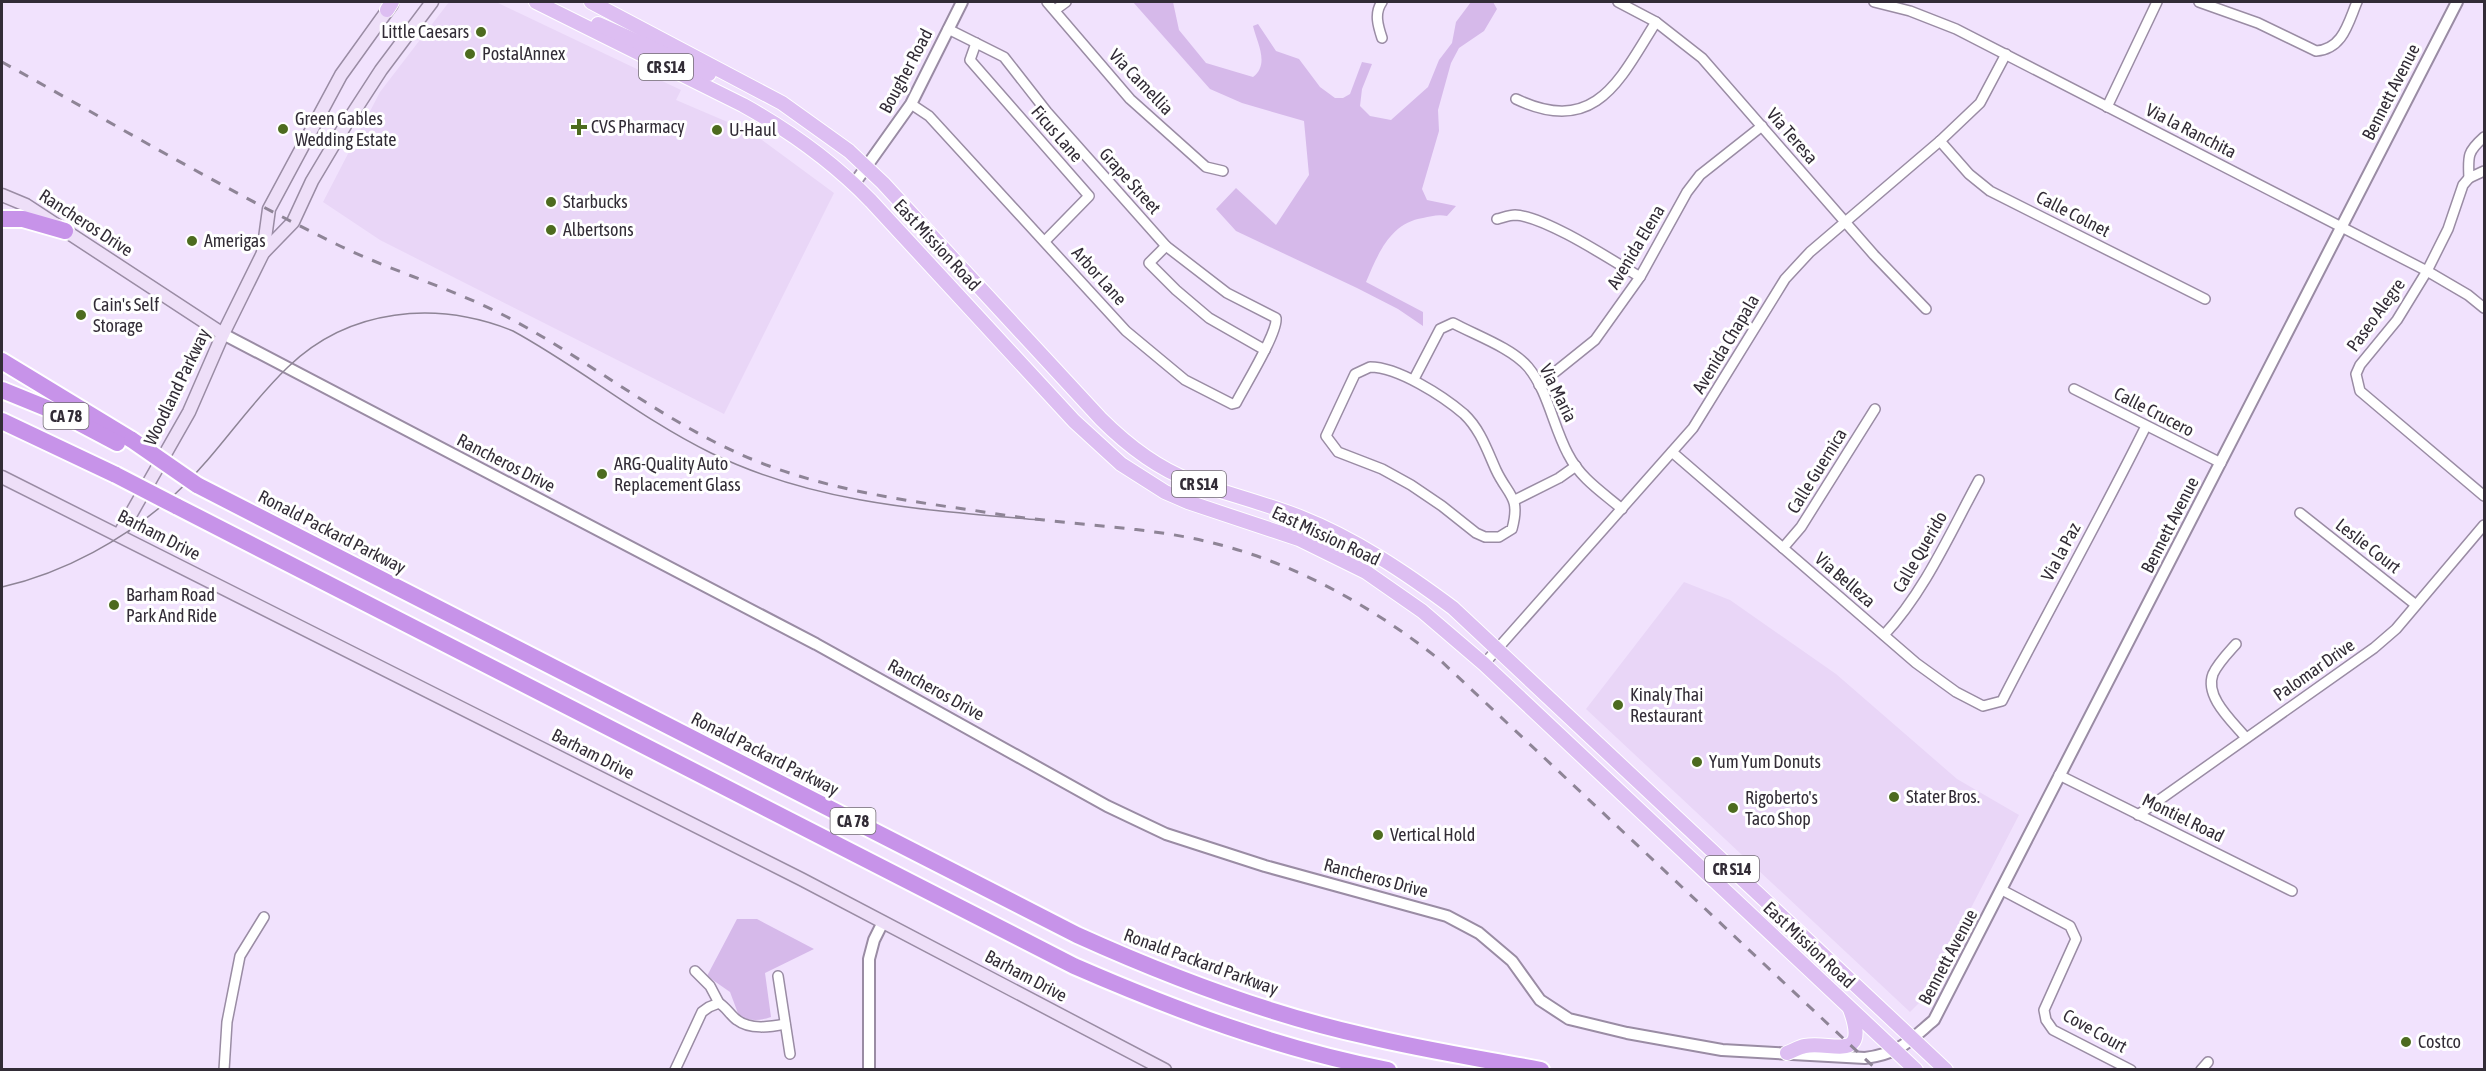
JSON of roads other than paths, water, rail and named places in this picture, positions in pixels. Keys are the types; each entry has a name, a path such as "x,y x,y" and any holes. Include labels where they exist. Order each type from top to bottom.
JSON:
{"highway":[{"path":"2,219 23,219 65,231"},
{"path":"2,361 130,445"},
{"name":"Ronald Packard Parkway","path":"2,390 130,445 197,485 1066,930 1138,963 1253,1004 1366,1036 1541,1070"},
{"name":"CA 78","path":"2,421 116,475 1074,966 1132,991 1234,1029 1388,1070"}],"main road":[{"name":"Woodland Parkway","path":"119,535 189,412 223,334 263,253 293,222 312,181 346,124 381,70 432,2"},
{"name":"East Mission Road","path":"536,2 773,122 810,147 854,184 1074,421 1121,464 1165,492 1188,502 1299,539 1366,572 1422,611 1484,664 1916,1070"},
{"name":"East Mission Road","path":"591,2 782,103 821,129 866,167 1101,419 1128,444 1168,470 1190,480 1302,517 1344,537 1425,587 1453,608 1946,1070"},
{"name":"Woodland Parkway","path":"263,253 269,209 340,75 391,4"},
{"path":"590,29 592,24 597,23 715,76 743,82"},
{"name":"Rancheros Drive","path":"2,195 26,205 223,334"},
{"name":"Barham Drive","path":"2,477 884,922 1165,1070"},
{"path":"1674,844 1709,859 1714,859 1718,855"},
{"path":"1787,1053 1806,1046 1847,1047 1854,1039 1856,1032 1850,1007"}],"street":[{"name":"Bougher Road","path":"854,184 911,104 962,2"},
{"name":"Via Camellia","path":"1047,2 1130,99 1206,167 1223,171"},
{"path":"1055,10 1066,2"},
{"path":"1382,2 1379,6 1377,21 1382,38"},
{"name":"Via Teresa","path":"1618,2 1656,22 1702,58 1845,222 1926,309"},
{"name":"Via la Ranchita","path":"1874,2 1910,11 1956,29 2006,54 2427,271 2468,295 2484,308"},
{"path":"2107,107 2157,2"},
{"path":"2199,2 2258,23 2316,51 2325,51 2338,43 2357,2"},
{"name":"Bennett Avenue","path":"1897,1051 1934,1020 2457,2"},
{"path":"1516,99 1534,108 1547,111 1574,110 1595,103 1616,85 1656,22"},
{"name":"Grape Street","path":"948,29 1004,57 1047,112 1167,246 1227,293 1276,318 1277,324 1265,350"},
{"name":"Ficus Lane","path":"976,43 970,60 1089,196 1045,241"},
{"name":"Avenida Chapala","path":"1484,664 1693,428 1785,279 1810,252 1940,141 1980,103 2006,54"},
{"name":"Arbor Lane","path":"911,104 928,116 1126,332 1185,380 1232,404 1236,403 1265,350"},
{"name":"Avenida Elena","path":"1539,385 1595,339 1640,277 1687,192 1700,175 1762,126"},
{"name":"Paseo Alegre","path":"2484,137 2473,147 2468,156 2469,178 2463,185 2448,229 2427,271 2397,320 2360,365 2356,374 2360,391 2484,496"},
{"name":"Calle Colnet","path":"1940,141 1969,174 1990,191 2205,299"},
{"path":"2469,178 2484,171"},
{"path":"1497,219 1514,215 1530,218 1583,243 1640,277"},
{"path":"1167,246 1149,263 1209,318 1265,350"},
{"name":"Via Maria","path":"1414,379 1440,329 1453,323 1512,354 1528,366 1539,385 1568,454 1584,478 1622,509"},
{"name":"Rancheros Drive","path":"223,334 816,644 1107,806 1167,834 1256,863 1447,916 1479,933 1512,961 1540,1000 1569,1019 1628,1033 1722,1050 1865,1058 1897,1051"},
{"path":"1370,367 1377,367 1414,379 1464,415 1485,443 1497,471 1515,500 1516,515 1512,529 1499,537 1485,537 1476,533 1411,485 1382,469 1338,452 1326,436 1355,374 1370,367"},
{"name":"Calle Crucero","path":"2073,390 2221,463"},
{"name":"Calle Guernica","path":"1783,548 1801,527 1875,409"},
{"name":"Via la Paz","path":"2006,694 2109,501 2146,426"},
{"name":"Via Belleza","path":"1672,452 1916,663 1956,692 1983,706 2002,701 2006,694"},
{"path":"1515,500 1559,478 1576,466"},
{"name":"Calle Querido","path":"1884,635 1918,592 1979,480"},
{"name":"Leslie Court","path":"2300,513 2416,605"},
{"name":"Palomar Drive","path":"2138,814 2374,648 2396,629 2484,525"},
{"path":"2236,644 2216,668 2212,677 2214,698 2246,738"},
{"name":"Montiel Road","path":"2059,776 2292,891"},
{"name":"Cove Court","path":"2002,890 2070,926 2076,939 2044,1011 2046,1020 2053,1030 2131,1070"},
{"path":"224,1070 227,1022 240,956 264,917"},
{"path":"869,1070 869,959 874,940 884,922"},
{"path":"695,971 710,986 719,1003 728,1008 737,1020 764,1028 785,1024"},
{"path":"778,976 790,1054"},
{"path":"675,1070 702,1012 709,1006 719,1003"},
{"path":"2201,1070 2208,1062"}],"tram line":[{"path":"2,587 25,581 71,563 115,540 155,512 189,481 273,382 312,347 338,332 366,322 394,315 424,313 454,315 484,321 513,331 685,440 751,470 791,484 831,494 913,508 1039,520"}],"railway":[{"path":"2,62 293,223 358,254 490,308 511,319 544,337 671,418 737,453 772,467 838,487 905,500 1196,539 1277,564 1334,590 1388,622 1440,660 1877,1070"}],"place":[{"name":"Little Caesars","path":"481,32"},
{"name":"PostalAnnex","path":"470,54"},
{"name":"CVS Pharmacy","path":"579,127"},
{"name":"Green Gables Wedding Estate","path":"283,129"},
{"name":"U-Haul","path":"717,130"},
{"name":"Starbucks","path":"551,202"},
{"name":"Albertsons","path":"551,230"},
{"name":"Amerigas","path":"192,241"},
{"name":"Cain's Self Storage","path":"81,315"},
{"name":"ARG-Quality Auto Replacement Glass","path":"602,474"},
{"name":"Barham Road Park And Ride","path":"114,605"},
{"name":"Kinaly Thai Restaurant","path":"1618,705"},
{"name":"Yum Yum Donuts","path":"1697,762"},
{"name":"Stater Bros.","path":"1894,797"},
{"name":"Rigoberto's Taco Shop","path":"1733,808"},
{"name":"Vertical Hold","path":"1378,835"},
{"name":"Costco","path":"2406,1042"}]}
